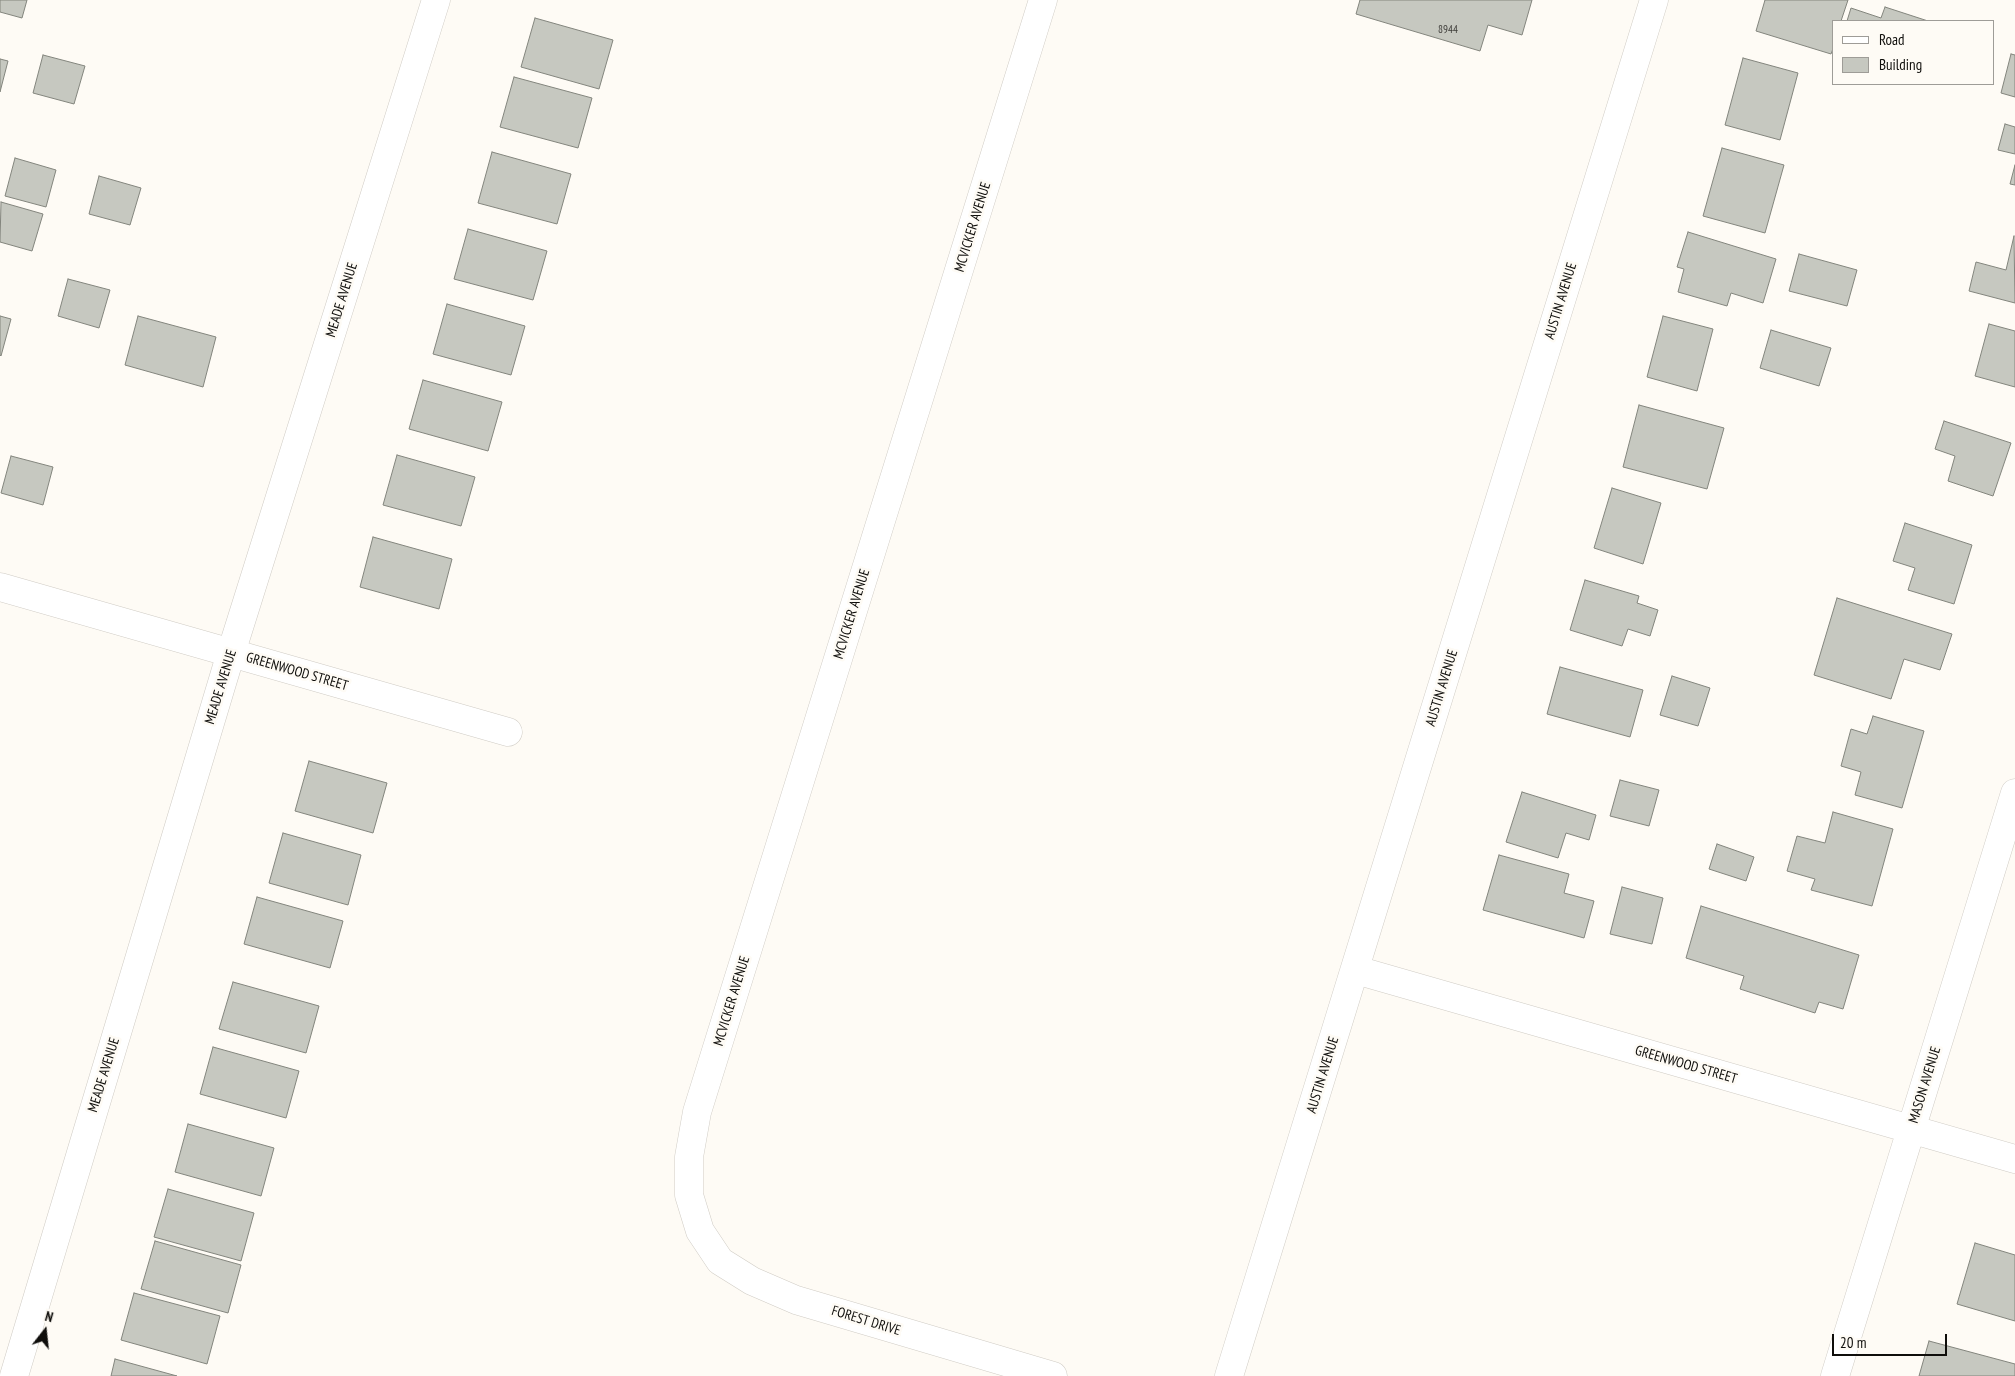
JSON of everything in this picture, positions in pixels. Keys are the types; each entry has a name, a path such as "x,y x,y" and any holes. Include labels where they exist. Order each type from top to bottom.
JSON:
{"street":[{"name":"MEADE AVENUE","path":"14,1376 231,653 436,0"},
{"name":"MCVICKER AVENUE","path":"700,1231 689,1195 689,1157 697,1112 1044,0"},
{"name":"AUSTIN AVENUE","path":"1229,1376 1356,970 1654,0"},
{"name":"GREENWOOD STREET","path":"0,587 508,732"},
{"name":"MASON AVENUE","path":"1835,1376 2015,793"},
{"name":"GREENWOOD STREET","path":"1356,970 2015,1159"},
{"name":"FOREST DRIVE","path":"700,1231 720,1261 752,1281 796,1300 1053,1376"}],"building":[{"path":"0,0 27,0 22,18 0,12"},
{"path":"1360,0 1532,0 1522,35 1488,25 1480,51 1356,14"},
{"path":"1765,0 1848,0 1841,20 1832,20 1831,54 1756,31"},
{"path":"1885,7 1925,20 1847,20 1851,8 1881,18"},
{"path":"535,18 613,40 599,89 521,67"},
{"path":"2011,54 2015,55 2015,97 2001,93"},
{"path":"43,55 85,66 74,104 33,93"},
{"path":"1743,58 1798,73 1780,140 1725,125"},
{"path":"0,59 8,61 0,92"},
{"path":"514,77 592,98 578,148 500,127"},
{"path":"2005,124 2015,127 2015,154 1998,150"},
{"path":"1722,148 1784,165 1765,233 1703,216"},
{"path":"492,152 571,174 557,224 478,203"},
{"path":"15,158 56,170 46,207 5,196"},
{"path":"2015,165 2015,185 2010,184"},
{"path":"99,176 141,188 130,225 89,214"},
{"path":"1,202 43,214 32,251 0,242"},
{"path":"468,229 547,251 533,300 454,279"},
{"path":"1688,232 1776,259 1763,303 1731,293 1727,306 1678,292 1684,269 1677,267"},
{"path":"2014,236 2015,303 1969,291 1976,262 2006,270"},
{"path":"1799,254 1857,270 1847,306 1789,291"},
{"path":"68,279 110,290 99,328 58,316"},
{"path":"447,304 525,326 511,375 433,354"},
{"path":"0,316 11,319 1,356 0,355"},
{"path":"138,316 216,337 203,387 125,365"},
{"path":"1663,316 1713,329 1697,391 1647,377"},
{"path":"1989,324 2015,331 2015,387 1975,376"},
{"path":"1771,330 1831,348 1819,386 1760,368"},
{"path":"423,380 502,402 488,451 409,429"},
{"path":"1639,405 1724,428 1707,489 1623,467"},
{"path":"1944,421 2011,443 1993,496 1948,481 1955,456 1935,449"},
{"path":"397,455 475,477 461,526 383,505"},
{"path":"11,456 53,467 43,505 1,493"},
{"path":"1612,488 1661,503 1643,564 1594,548"},
{"path":"1905,523 1972,545 1954,604 1908,590 1915,568 1893,561"},
{"path":"373,537 452,559 439,609 360,587"},
{"path":"1585,580 1639,596 1637,603 1658,610 1650,636 1628,629 1622,646 1570,630"},
{"path":"1837,598 1952,634 1940,670 1904,659 1891,699 1814,675"},
{"path":"1560,667 1643,690 1630,737 1547,714"},
{"path":"1672,676 1710,688 1698,726 1660,715"},
{"path":"1873,716 1924,731 1902,808 1855,795 1861,772 1841,766 1851,729 1867,734"},
{"path":"309,761 387,783 373,833 295,811"},
{"path":"1620,780 1659,790 1649,826 1610,816"},
{"path":"1522,792 1596,815 1589,840 1566,833 1558,858 1506,842"},
{"path":"1833,812 1893,829 1872,906 1811,890 1815,879 1787,871 1797,836 1825,843"},
{"path":"283,833 361,855 348,905 269,883"},
{"path":"1717,844 1754,857 1746,881 1709,869"},
{"path":"1499,855 1569,874 1564,893 1594,901 1584,938 1483,910"},
{"path":"1622,887 1663,898 1652,944 1610,934"},
{"path":"257,897 343,921 330,968 244,944"},
{"path":"1701,906 1859,955 1843,1009 1819,1002 1815,1013 1740,989 1744,976 1686,958"},
{"path":"233,982 319,1006 306,1053 219,1029"},
{"path":"213,1047 299,1071 286,1118 200,1094"},
{"path":"188,1124 274,1148 261,1196 175,1172"},
{"path":"168,1189 254,1213 241,1261 154,1237"},
{"path":"155,1241 241,1265 228,1313 141,1289"},
{"path":"1975,1243 2015,1255 2015,1321 1957,1304"},
{"path":"134,1293 220,1316 207,1364 121,1340"},
{"path":"1929,1341 2015,1364 2015,1376 1919,1376"},
{"path":"115,1359 177,1376 111,1376"}]}
